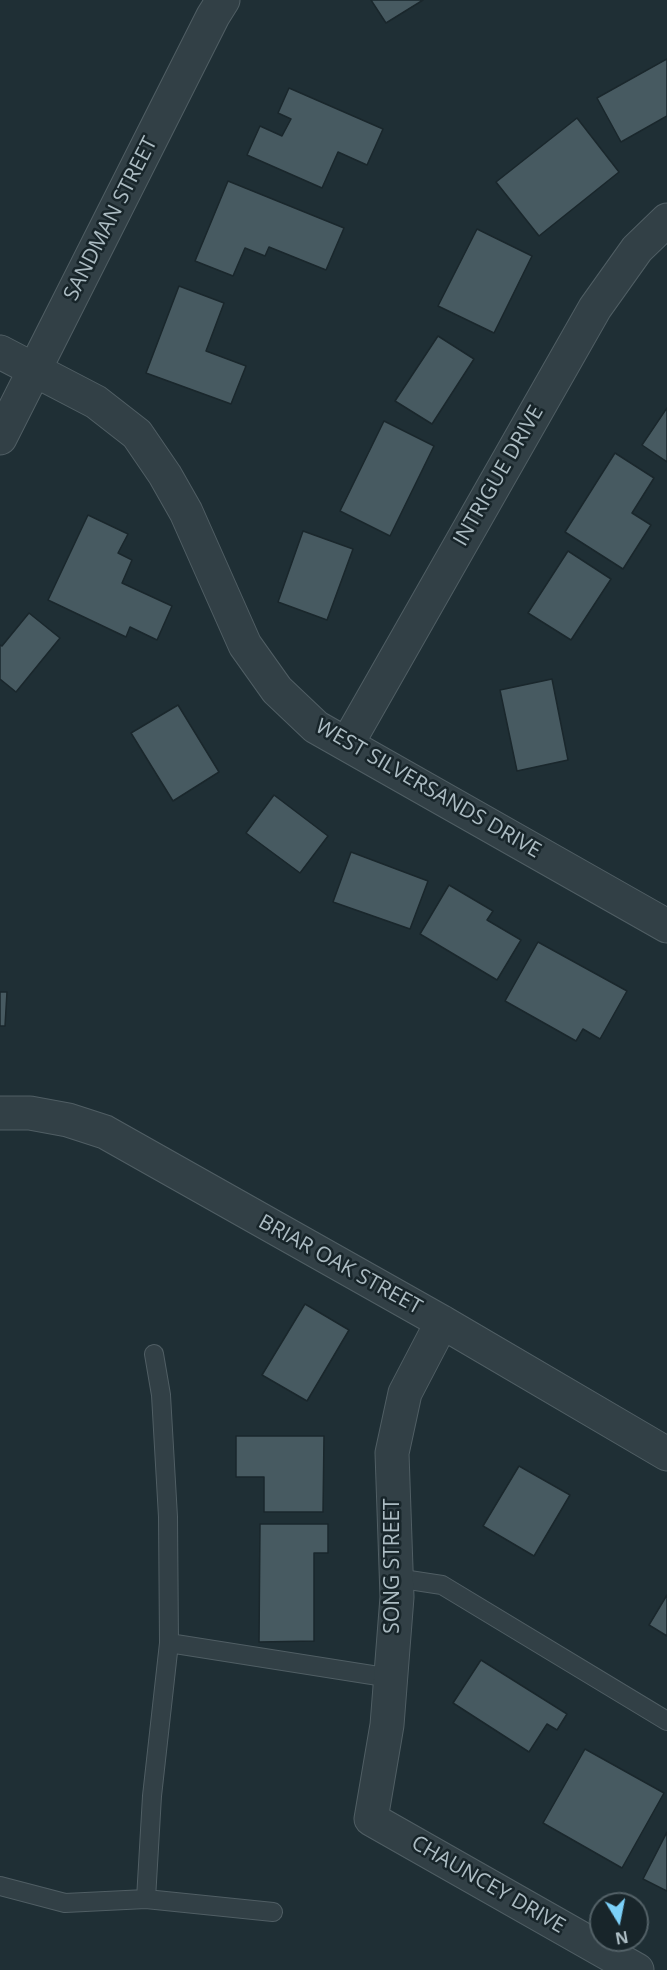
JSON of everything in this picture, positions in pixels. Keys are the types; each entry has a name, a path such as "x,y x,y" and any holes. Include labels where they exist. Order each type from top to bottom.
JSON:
{"street":[{"name":"SANDMAN STREET","path":"0,438 223,0"},
{"name":"INTRIGUE DRIVE","path":"347,744 595,308 637,249 667,220"},
{"name":"WEST SILVERSANDS DRIVE","path":"0,352 96,402 137,434 165,475 186,512 245,645 277,690 316,727 667,926"},
{"name":"BRIAR OAK STREET","path":"0,1113 30,1113 68,1120 105,1132 442,1322 667,1455"},
{"name":"SONG STREET","path":"371,1819 387,1725 391,1678 396,1578 392,1453 405,1393 442,1322"},
{"name":"CHAUNCEY DRIVE","path":"371,1819 637,1970"}],"lane":[{"path":"146,1899 152,1796 169,1643 168,1517 161,1395 154,1354"},
{"path":"396,1578 442,1586 667,1720"},
{"path":"169,1643 391,1678"},
{"path":"0,1886 65,1903 146,1899 273,1912"}],"building":[{"path":"371,0 423,0 386,23"},
{"path":"667,59 667,116 621,142 597,98"},
{"path":"289,88 383,129 367,165 338,152 322,188 247,155 260,126 282,136 291,119 278,113"},
{"path":"577,118 619,172 539,236 496,182"},
{"path":"228,181 344,228 326,270 269,247 265,256 245,248 233,276 195,261"},
{"path":"477,229 532,256 494,333 438,306"},
{"path":"179,286 224,303 206,351 246,366 231,404 146,373"},
{"path":"438,336 474,359 432,424 395,401"},
{"path":"667,408 667,462 642,445"},
{"path":"384,421 434,446 390,536 340,511"},
{"path":"615,453 654,478 632,513 651,525 623,569 565,532"},
{"path":"88,515 128,534 118,553 132,560 122,583 172,606 157,640 130,627 126,637 48,600"},
{"path":"303,531 353,549 327,620 278,602"},
{"path":"568,551 611,579 571,640 528,613"},
{"path":"29,613 60,638 16,692 0,679 0,645 2,646"},
{"path":"552,679 568,760 517,771 500,690"},
{"path":"178,705 219,772 173,801 131,733"},
{"path":"274,795 328,836 300,873 246,833"},
{"path":"351,852 428,881 410,929 333,902"},
{"path":"449,885 493,911 487,920 521,940 497,980 420,934"},
{"path":"538,942 627,991 600,1039 583,1029 576,1041 505,1001"},
{"path":"0,992 7,992 5,1026 0,1026"},
{"path":"305,1304 349,1330 307,1401 262,1375"},
{"path":"236,1436 324,1436 323,1512 264,1512 264,1477 236,1477"},
{"path":"519,1466 570,1495 534,1556 483,1526"},
{"path":"260,1524 328,1524 328,1553 314,1553 314,1641 259,1642"},
{"path":"667,1595 667,1636 649,1625"},
{"path":"481,1660 567,1714 557,1730 547,1724 529,1752 453,1703"},
{"path":"585,1749 664,1793 622,1868 543,1823"},
{"path":"667,1832 667,1891 643,1879"}]}
